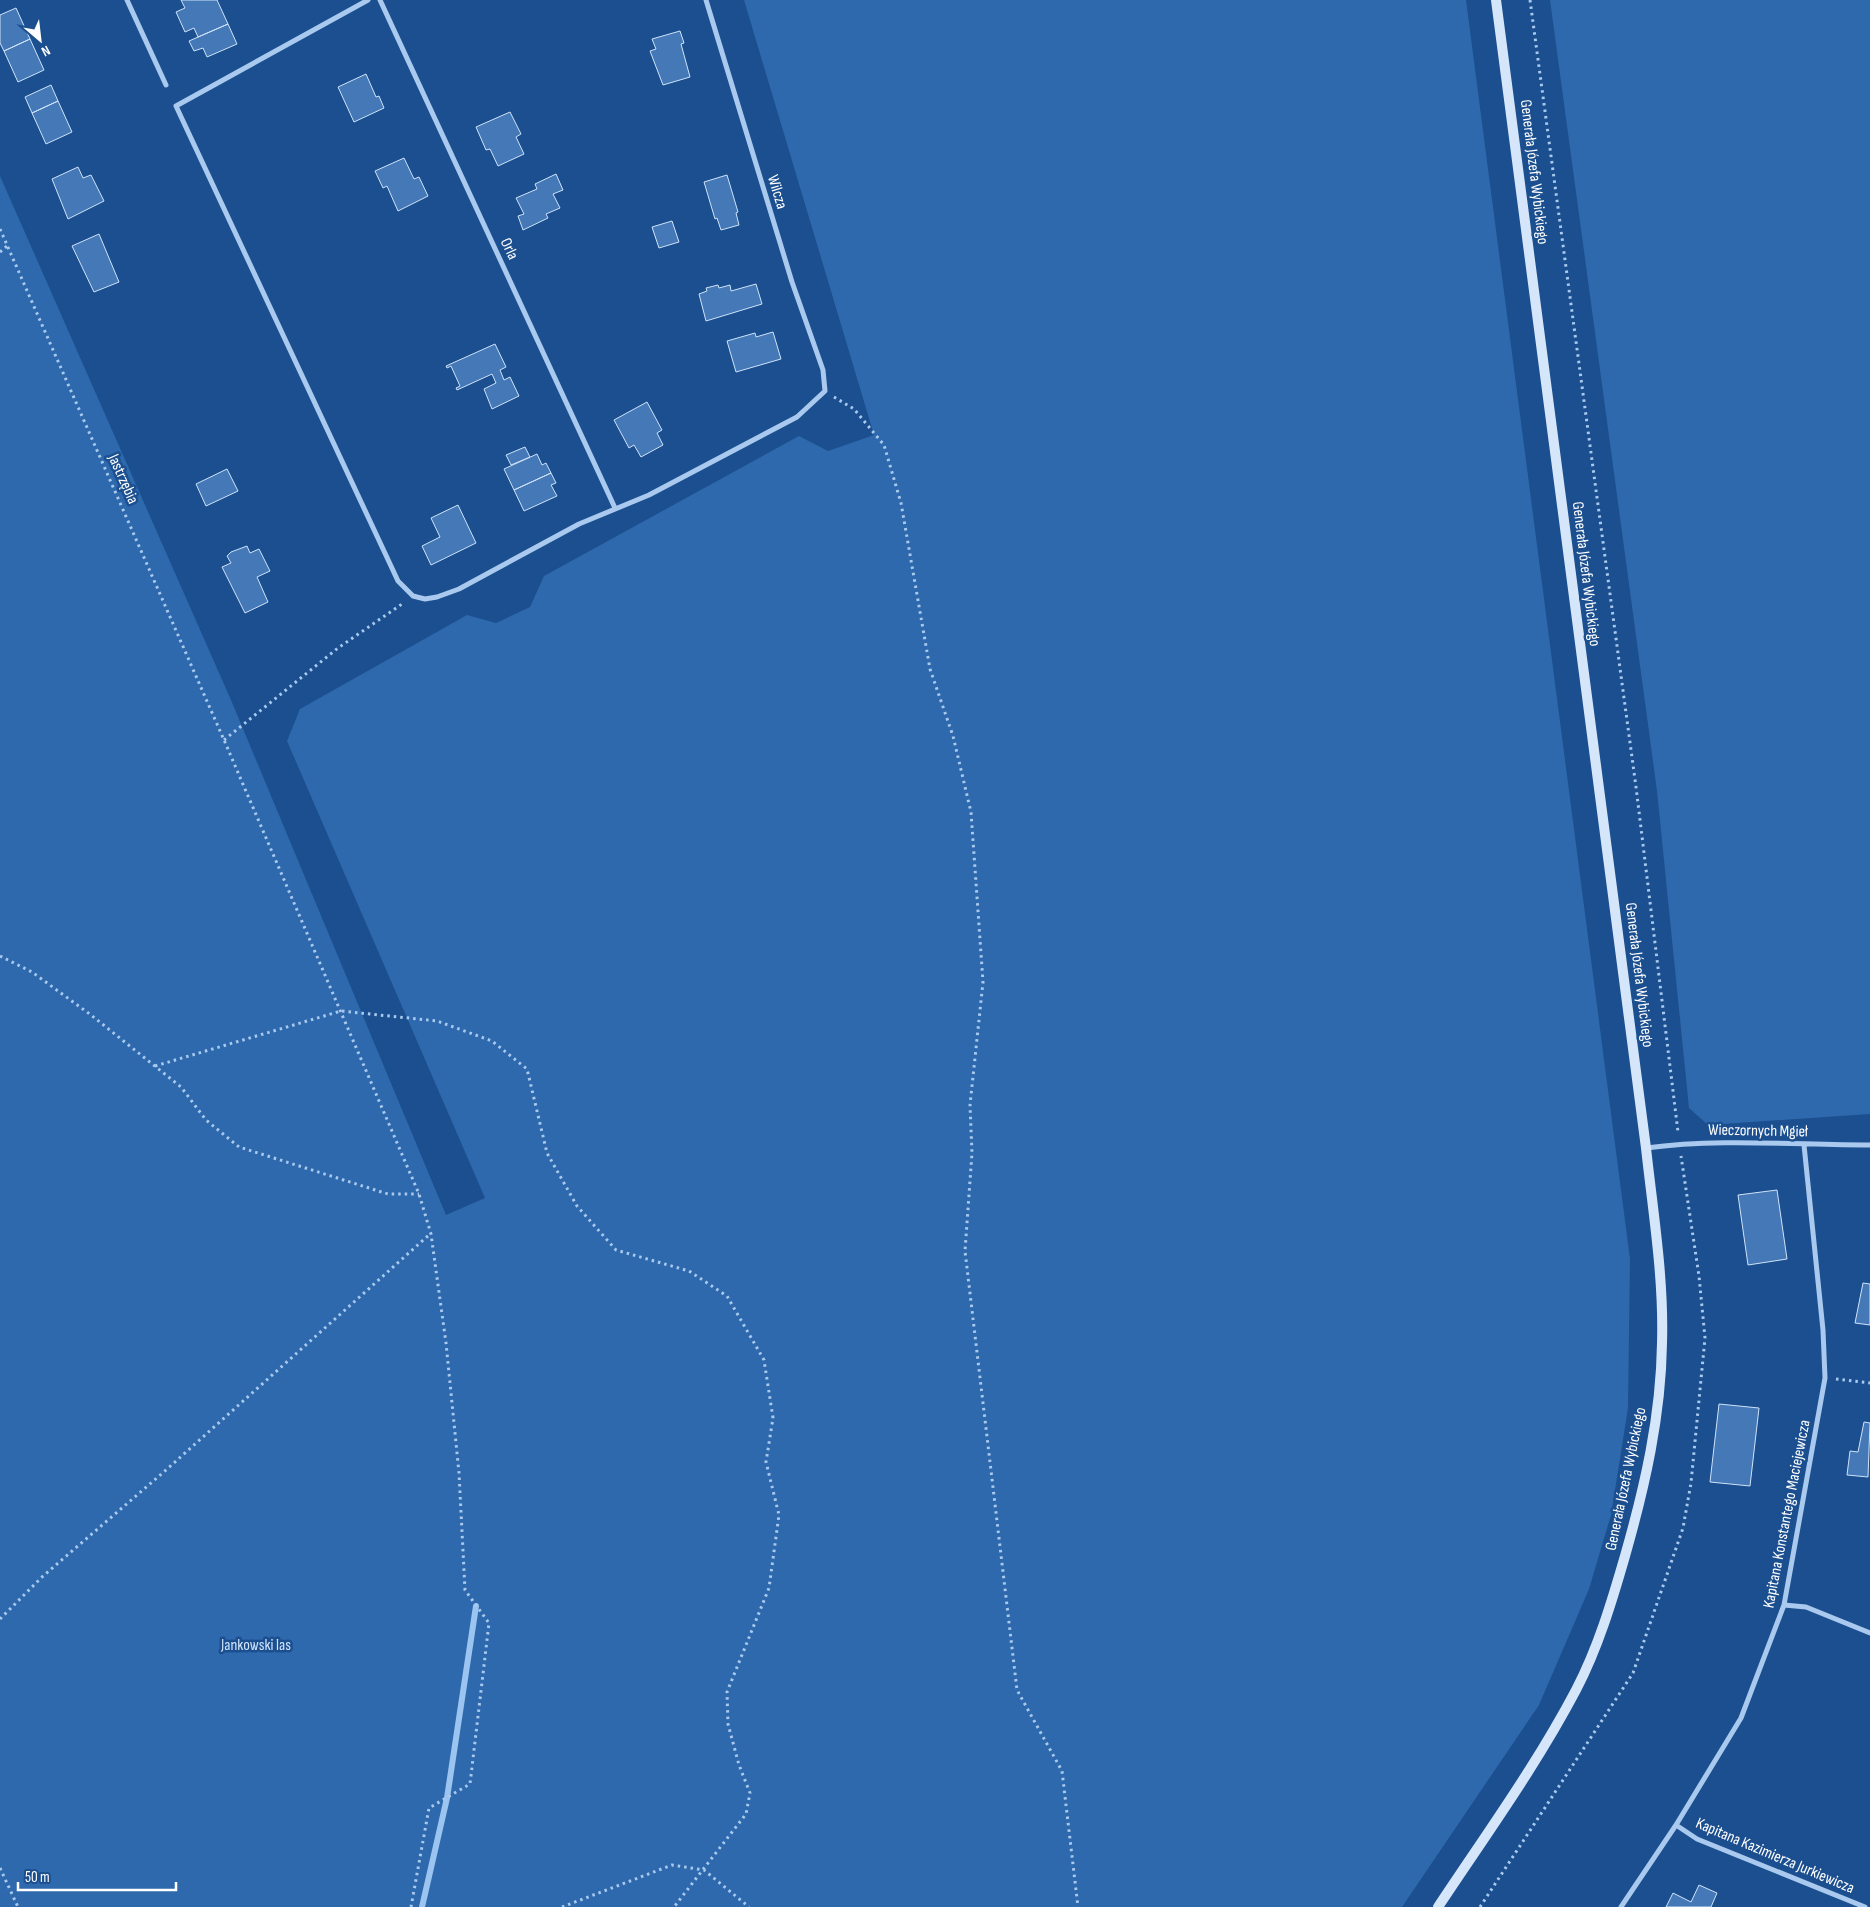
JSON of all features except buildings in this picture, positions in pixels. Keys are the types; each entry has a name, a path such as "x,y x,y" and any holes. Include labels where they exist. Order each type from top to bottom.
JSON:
{"main road":[{"name":"Generała Józefa Wybickiego","path":"1438,1907 1543,1748 1576,1688 1613,1597 1638,1509 1657,1414 1662,1342 1659,1268 1646,1148 1496,0"}],"street":[{"path":"127,0 166,85"},
{"path":"368,0 176,106 398,580 414,596 425,599 459,589 579,524 649,495 796,417 824,391"},
{"name":"Orla","path":"380,0 615,508"},
{"name":"Wilcza","path":"706,0 792,282 823,370 824,391"},
{"name":"Wieczornych Mgieł","path":"1646,1148 1679,1143 1723,1142 1870,1145"},
{"name":"Kapitana Konstantego Maciejewicza","path":"1621,1907 1676,1825 1741,1718 1784,1605 1825,1378 1823,1330 1804,1145"},
{"path":"1784,1605 1806,1607 1870,1633"},
{"name":"Kapitana Kazimierza Jurkiewicza","path":"1676,1825 1697,1839 1865,1907"}],"path":[{"path":"1530,0 1635,777 1679,1143"},
{"name":"Jastrzębia","path":"0,229 341,1011 419,1194 431,1234 446,1343 459,1473 465,1590 489,1623 470,1784 429,1808 411,1907"},
{"path":"0,252 7,245"},
{"path":"824,391 854,409 884,445 901,503 930,669 953,736 970,812 983,982 970,1105 972,1153 965,1251 1017,1690 1062,1771 1078,1907"},
{"path":"224,740 338,648 414,596"},
{"path":"0,956 32,972 155,1066 181,1087 206,1120 239,1147 388,1194 419,1194"},
{"path":"155,1066 341,1011 437,1021 492,1041 527,1068 547,1152 577,1206 616,1250 689,1271 726,1296 764,1360 773,1418 766,1462 779,1515 769,1588 727,1692 728,1724 739,1765 750,1793 746,1814 674,1907"},
{"path":"0,1618 42,1577 166,1470 431,1234"},
{"path":"1825,1378 1870,1384"},
{"path":"562,1907 672,1865 704,1870 748,1907"},
{"path":"0,1868 18,1907"}],"green space":[{"name":"Jankowski las","path":"744,0 1466,0 1630,1259 1628,1408 1611,1515 1589,1589 1539,1705 1402,1907 0,1907 0,176 231,700 446,1215 485,1198 287,741 300,709 467,615 496,623 530,607 544,576 799,436 828,451 874,435"},
{"path":"1550,0 1870,0 1870,1114 1708,1125 1689,1108 1657,791"}],"waterway":[{"path":"422,1907 447,1798 476,1606"}]}
